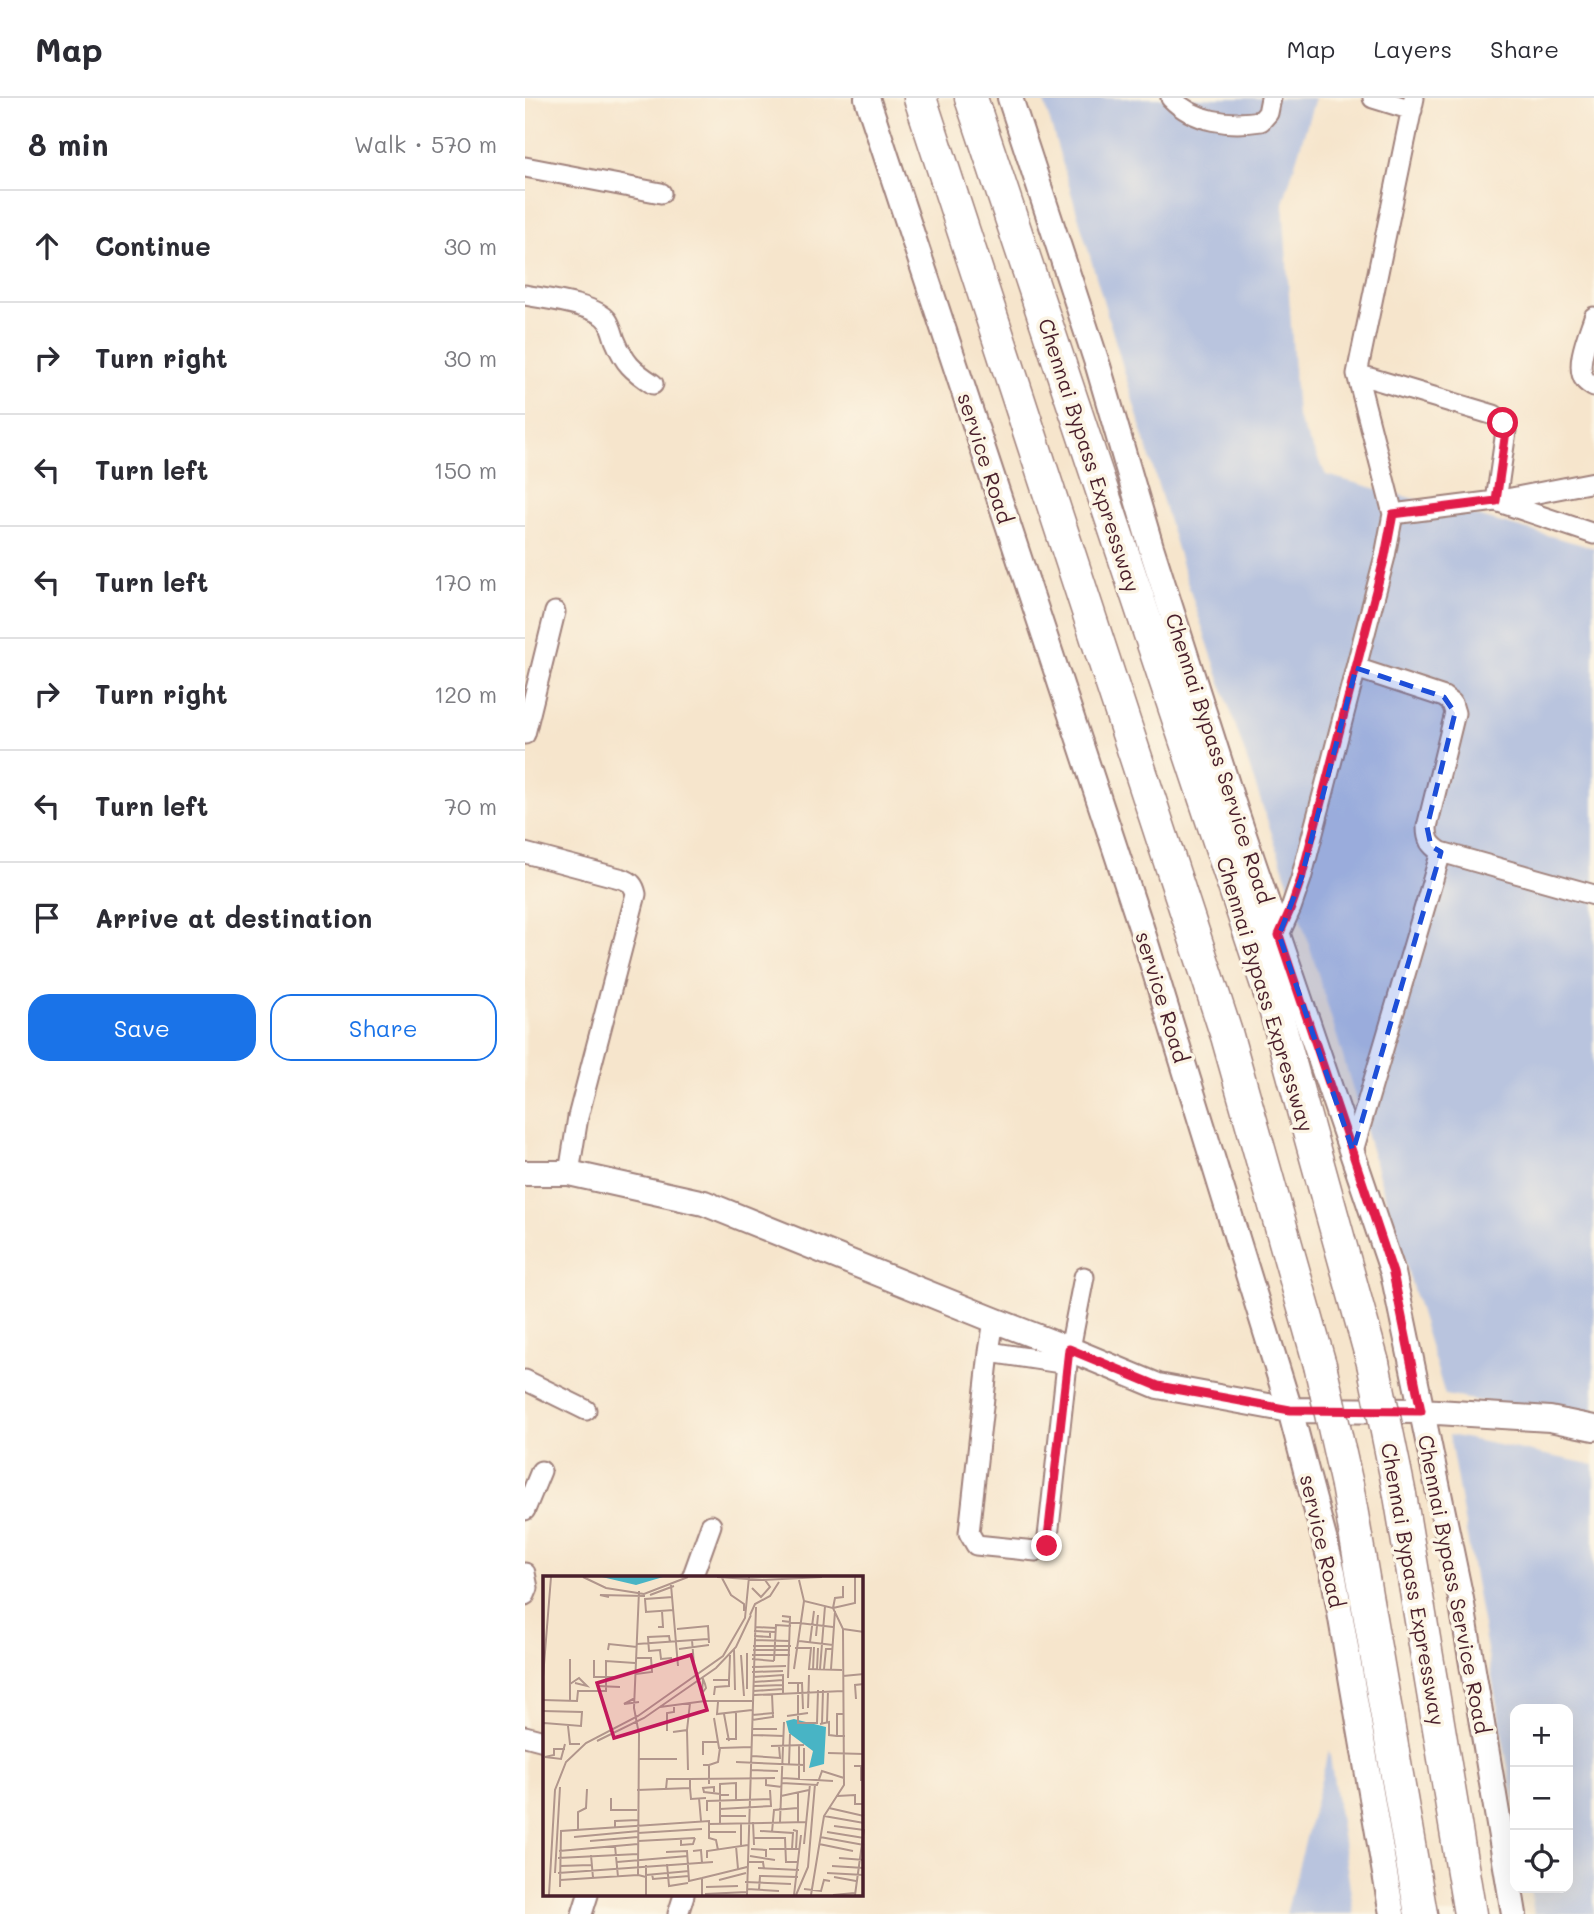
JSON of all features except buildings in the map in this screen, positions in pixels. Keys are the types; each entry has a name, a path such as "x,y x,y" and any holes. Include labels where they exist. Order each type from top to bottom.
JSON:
{"highway":[{"path":"920,98 1227,1036 1320,1366 1347,1485 1421,1914"},
{"name":"Chennai Bypass Expressway","path":"971,98 1275,1009 1373,1363 1400,1495 1470,1914"}],"street":[{"name":"service Road","path":"867,98 1141,927 1290,1410 1333,1572 1392,1914"},
{"name":"Chennai Bypass Service Road","path":"1010,98 1098,366 1151,547 1233,803 1393,1273 1461,1599 1514,1914"},
{"path":"1171,98 1192,114 1214,121 1244,124 1261,121 1268,113 1271,98"},
{"path":"1279,935 1301,879 1385,556 1393,514 1357,374 1413,104 1373,98"},
{"path":"525,167 661,193"},
{"path":"525,295 583,307 601,315 607,321 624,360 636,373 653,384"},
{"path":"1594,317 1581,368 1584,379 1594,387"},
{"path":"1357,374 1495,415 1506,431 1496,501"},
{"path":"1393,514 1496,501 1594,482"},
{"path":"1496,501 1594,534"},
{"path":"525,734 555,612"},
{"path":"1356,668 1444,696 1452,704 1455,713 1427,827 1427,839 1431,846 1441,852 1594,895"},
{"path":"1353,1151 1441,852"},
{"path":"525,853 623,879 631,882 636,894 578,1117 569,1173"},
{"path":"526,1176 569,1173 704,1203 994,1320 1068,1356 1158,1386 1290,1410 1421,1411 1551,1419 1594,1428"},
{"path":"994,1320 969,1533 976,1545 1036,1551 1047,1546 1068,1356 1084,1277"},
{"path":"989,1352 1068,1356"},
{"path":"525,1380 586,1410"},
{"path":"525,1510 541,1471"},
{"path":"693,1576 711,1525"},
{"path":"525,1573 528,1588 525,1595"},
{"path":"525,1735 543,1741"},
{"path":"582,1914 588,1896"},
{"path":"678,1914 684,1896"}],"highlighted area":[{"path":"1356,668 1444,697 1455,713 1427,827 1431,846 1441,852 1353,1151 1279,935 1301,879"}],"shaded area":[{"path":"1043,98 1315,98 1283,203 1297,417 1326,475 1594,548 1594,1421 1445,1395 1309,944 1186,579"},
{"path":"1449,1435 1594,1465 1594,1914 1534,1914 1531,1893 1573,1893 1573,1704 1510,1704 1510,1779"},
{"path":"1329,1750 1354,1914 1286,1914"}],"route":[{"path":"1047,1546 1069,1349 1158,1386 1290,1410 1421,1411 1393,1273 1279,935 1301,879 1385,556 1393,514 1496,501 1506,431 1503,423"}]}
